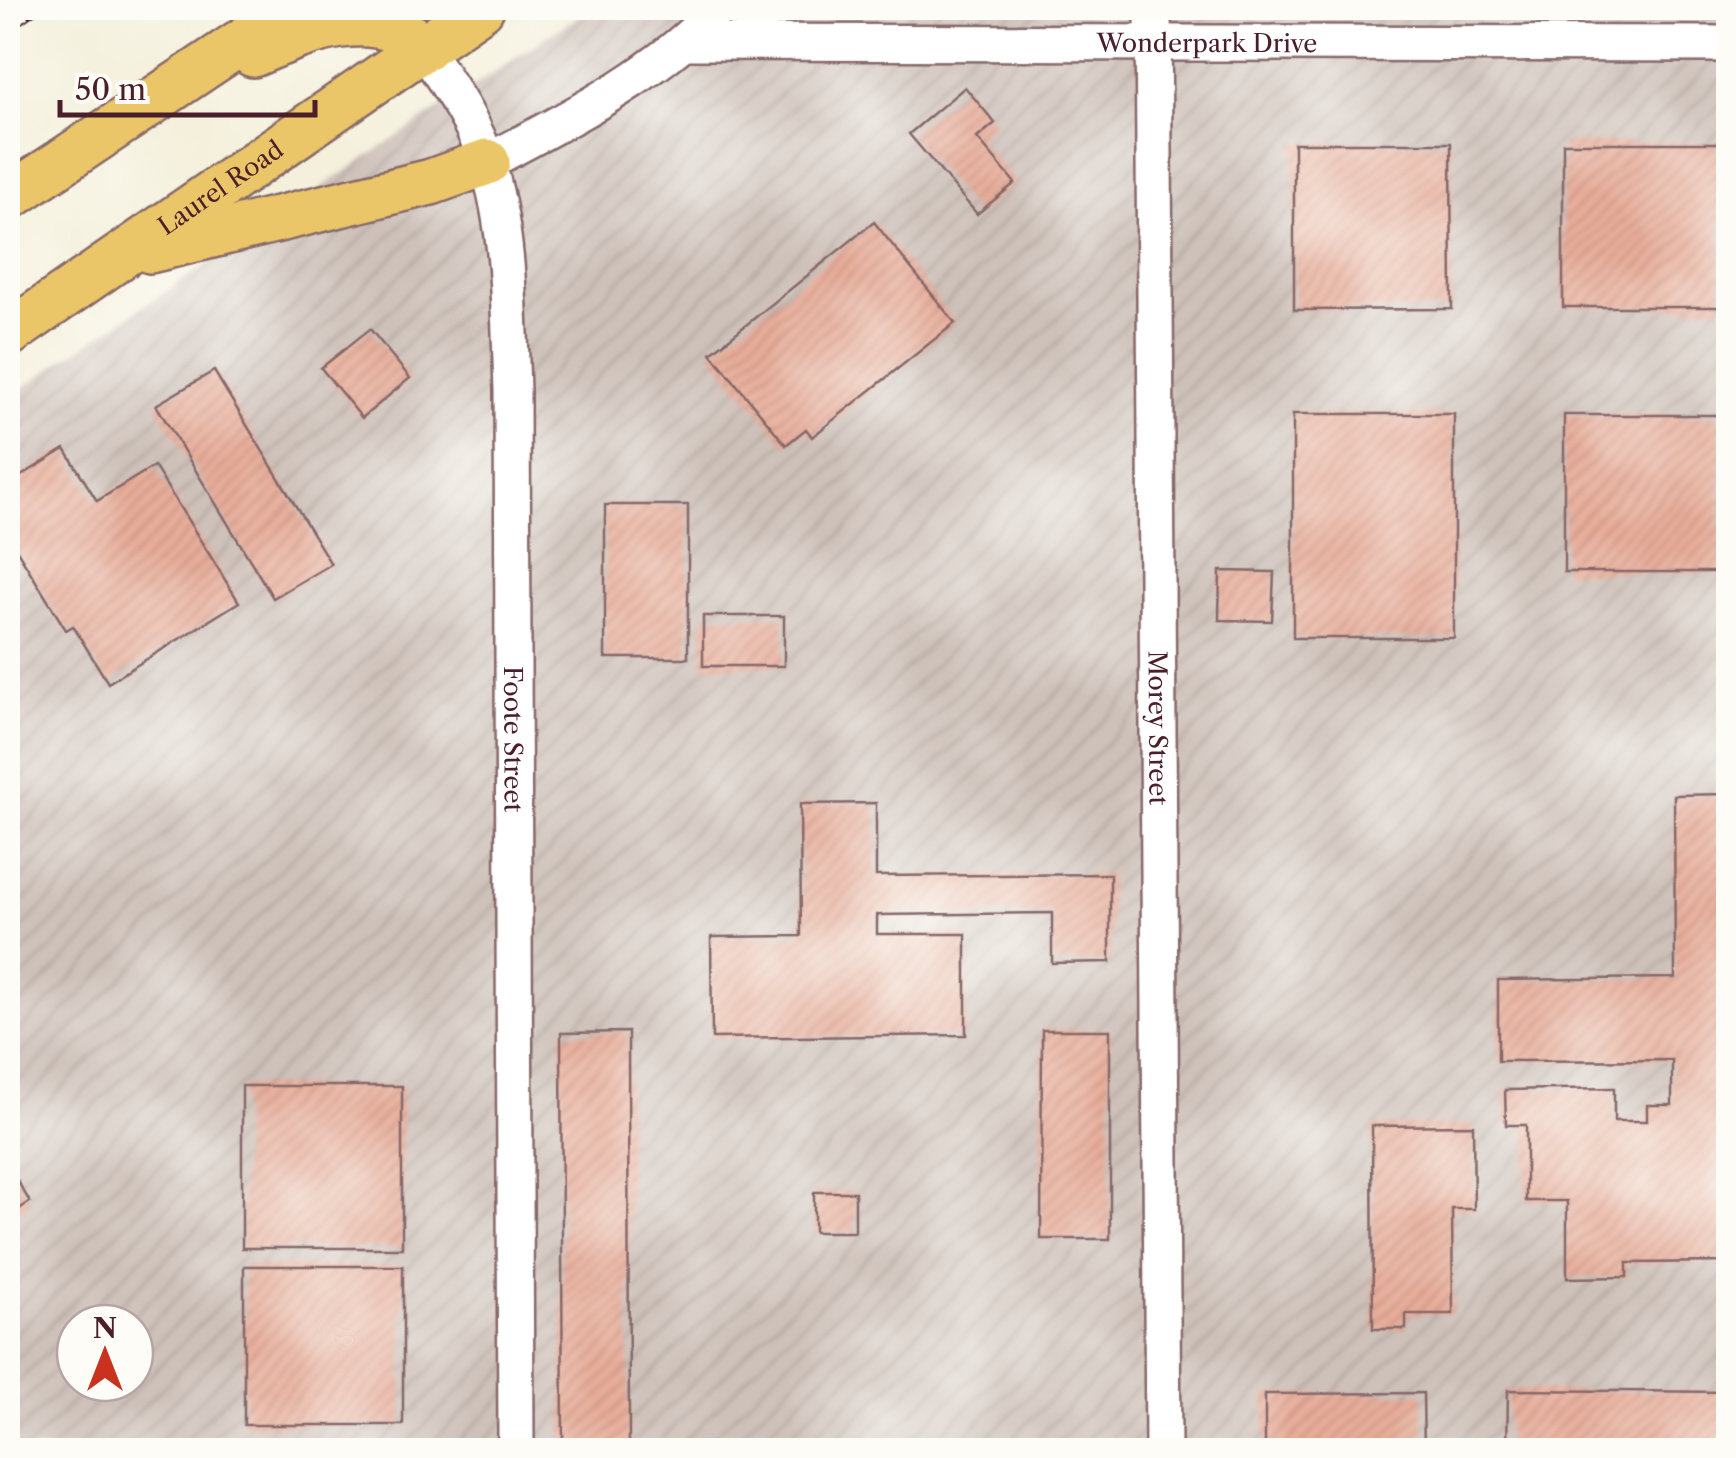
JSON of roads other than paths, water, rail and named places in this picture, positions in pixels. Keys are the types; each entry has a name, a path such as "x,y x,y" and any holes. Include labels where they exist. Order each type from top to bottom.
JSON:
{"main road":[{"path":"8,198 292,8"},
{"name":"Laurel Road","path":"8,334 110,263 418,28 480,8"},
{"path":"156,99 266,48 326,28 387,25 409,34 418,28"},
{"path":"110,263 225,230 431,182 487,162"}],"street":[{"path":"487,162 623,88 685,42 720,8"},
{"name":"Morey Street","path":"1153,8 1163,1450"},
{"name":"Foote Street","path":"418,28 487,162 504,246 512,390 516,1450"},
{"name":"Wonderpark Drive","path":"685,42 1728,44"}],"railway":[{"path":"8,27 35,8"}]}
